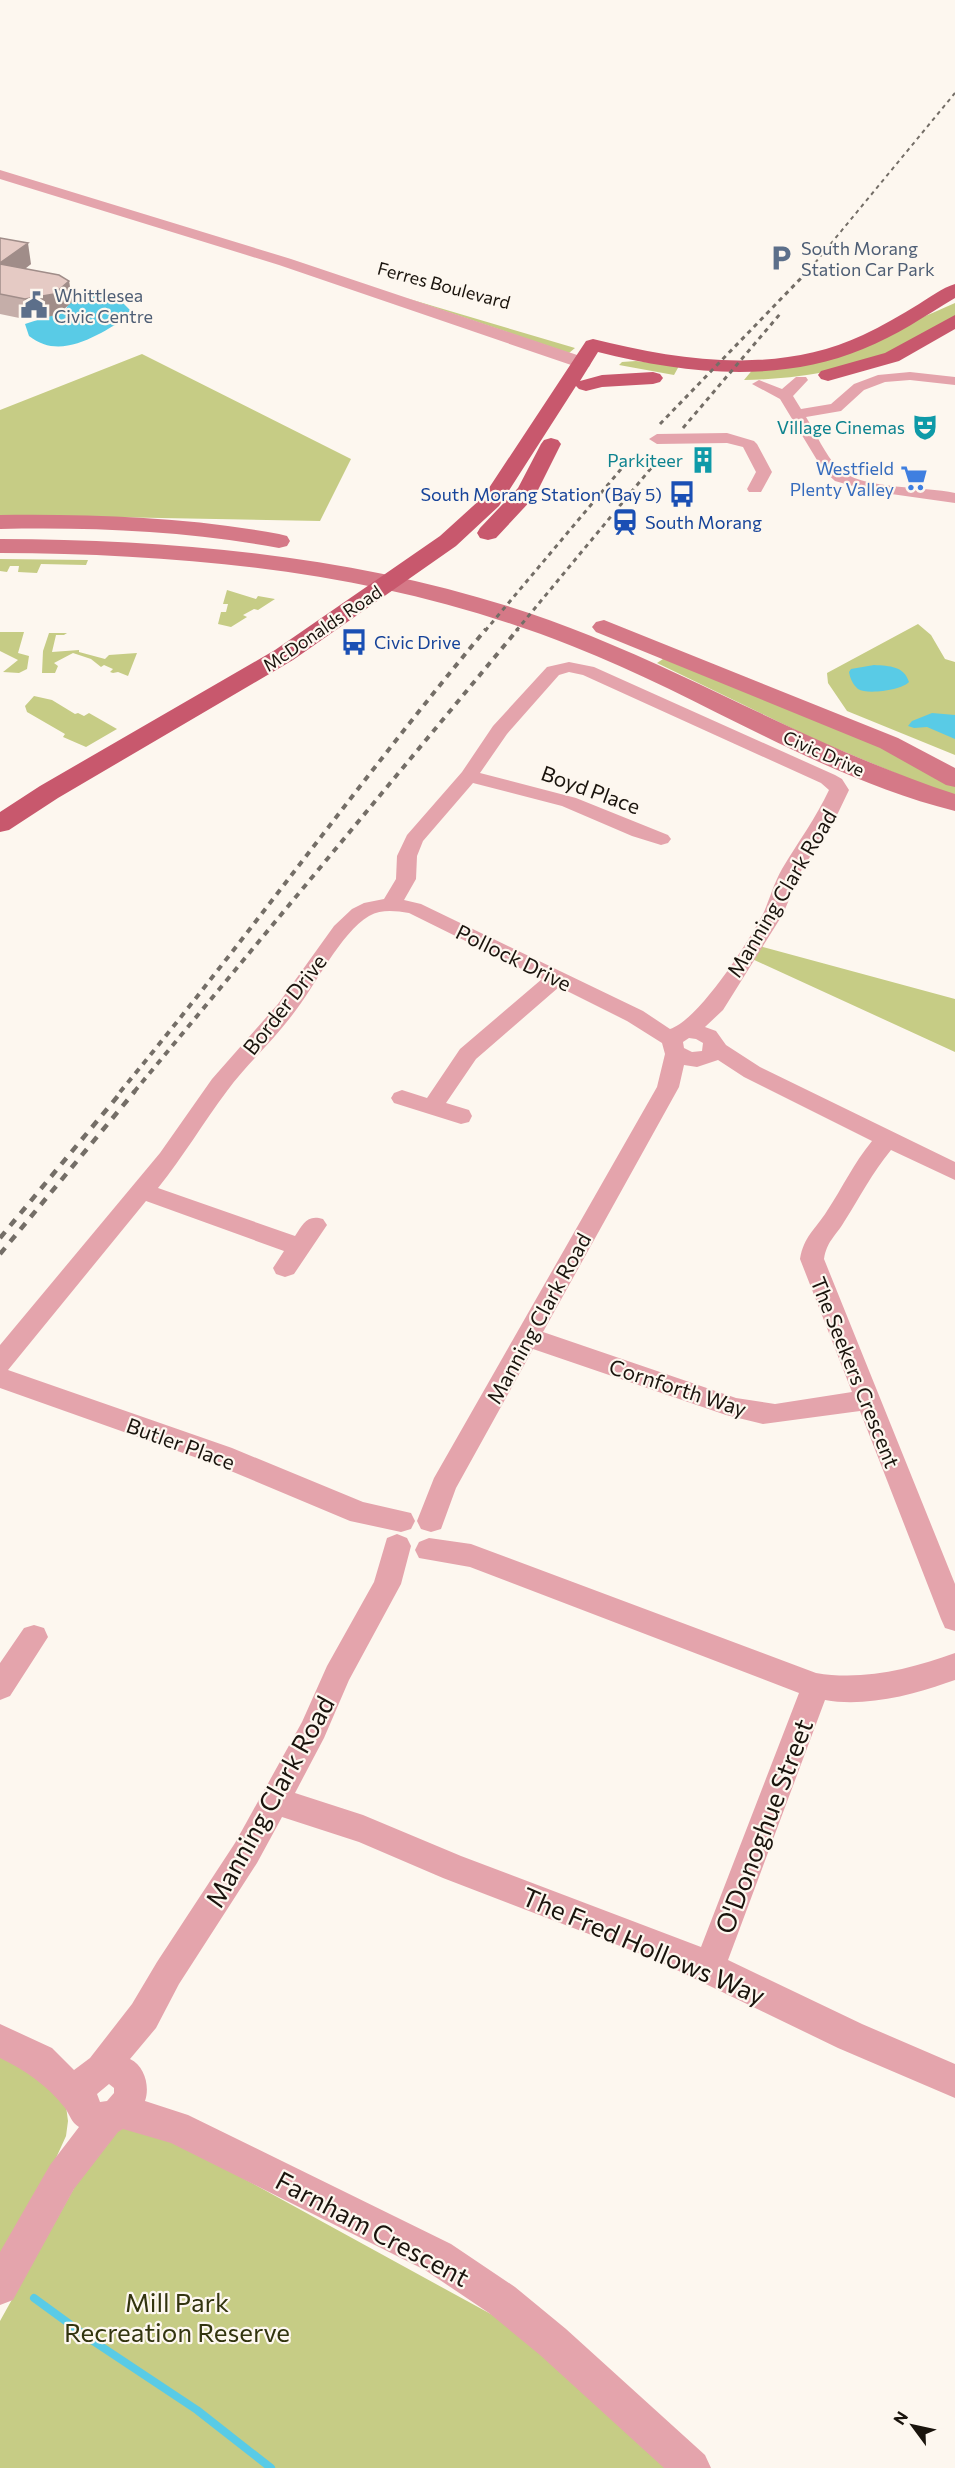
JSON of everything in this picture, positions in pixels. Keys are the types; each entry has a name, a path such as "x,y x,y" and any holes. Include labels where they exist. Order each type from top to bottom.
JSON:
{"main road":[{"path":"591,353 700,365 750,365 802,360 853,347 879,335 955,290"},
{"path":"576,385 653,378 738,384 801,380 844,372 885,360 955,321"},
{"path":"591,353 653,378"},
{"name":"McDonalds Road","path":"413,578 436,574 484,537 523,497 591,353"},
{"name":"McDonalds Road","path":"0,825 63,795 304,661 413,578 491,501 576,385"},
{"name":"Civic Drive","path":"0,522 97,521 198,528 259,537 492,599 553,619 889,743 955,779"},
{"name":"Civic Drive","path":"0,546 91,546 190,551 276,561 390,582 413,578"},
{"name":"Civic Drive","path":"436,574 492,599"},
{"name":"McDonalds Road","path":"0,825 49,792 284,655 390,582"},
{"name":"Civic Drive","path":"553,619 620,657 838,760 906,788 955,803"}],"street":[{"name":"Ferres Boulevard","path":"0,172 285,262 553,353 591,353"},
{"name":"Ferres Boulevard","path":"285,262 315,268 542,332"},
{"path":"553,353 561,361 560,371 576,385"},
{"path":"797,414 836,408 859,387 883,378 910,376 955,381"},
{"path":"786,396 789,388 801,380"},
{"path":"759,384 786,396 831,470 838,477 857,483 955,498"},
{"path":"657,439 715,437 745,441 752,446 764,472 755,489"},
{"name":"Manning Clark Road","path":"0,2288 62,2177 168,1973 241,1862 314,1729 337,1675 387,1584 715,1005 773,914 791,871 837,798 838,787 828,778 588,671 569,667 557,669 549,674 500,730 470,776"},
{"path":"392,904 406,879 407,856 414,839 470,776"},
{"name":"Boyd Place","path":"470,776 569,802 661,839"},
{"name":"Pollock Drive","path":"392,904 420,911 955,1172"},
{"name":"Border Drive","path":"0,1363 168,1159 227,1076 285,1009 341,931 363,911 376,906 392,904"},
{"path":"432,1107 468,1054 557,978"},
{"path":"402,1098 461,1116"},
{"name":"The Seekers Crescent","path":"887,1138 859,1174 843,1205 812,1250 816,1274 955,1619"},
{"path":"142,1191 300,1246"},
{"path":"285,1268 315,1225"},
{"name":"Cornforth Way","path":"528,1337 749,1412 775,1414 867,1400"},
{"name":"Butler Place","path":"0,1378 223,1456 415,1535"},
{"path":"415,1535 816,1686 855,1689 941,1674 955,1667"},
{"path":"5,1672 34,1638"},
{"name":"O'Donoghue Street","path":"709,1967 816,1686"},
{"name":"The Fred Hollows Way","path":"279,1792 454,1868 602,1922 709,1967 850,2036 955,2081"},
{"path":"0,2040 106,2092"},
{"name":"Farnham Crescent","path":"106,2092 401,2237 475,2281 553,2342 692,2468"}],"green space":[{"path":"406,298 575,348 569,353"},
{"path":"955,303 955,316 888,354 827,372 786,378 744,380 754,368 779,365 830,352 882,334"},
{"path":"142,354 351,459 320,521 0,515 0,410"},
{"path":"636,361 679,366 674,375 619,365 622,362"},
{"path":"0,559 88,560 86,565 41,564 37,573 18,572 19,566 10,566 7,572 0,571"},
{"path":"227,590 256,599 258,596 275,599 258,610 254,609 243,615 247,617 231,627 218,624 221,612 226,612 228,604 223,604"},
{"path":"918,624 931,635 945,659 955,662 955,755 847,711 828,683 827,673"},
{"path":"0,632 24,632 18,653 29,656 27,669 19,673 3,672 18,660 0,651"},
{"path":"49,633 67,633 56,635 52,652 79,650 79,652 105,659 109,655 137,653 128,676 110,672 113,669 104,665 101,667 91,659 73,653 54,663 58,666 55,673 42,673 43,651"},
{"path":"666,657 879,744 955,784 955,798 816,740 657,663"},
{"path":"34,696 52,700 75,714 84,716 89,713 117,729 86,747 63,737 65,734 27,712 25,706"},
{"path":"759,946 955,999 955,1052 750,958"},
{"path":"0,2054 35,2071 66,2106 68,2121 66,2136 52,2167 0,2257"},
{"name":"Mill Park Recreation Reserve","path":"123,2125 155,2130 518,2329 669,2468 0,2468 0,2321 93,2154"}],"water":[{"path":"69,292 101,292 117,297 130,310 131,316 95,336 69,345 42,344 29,336 25,324 65,311 69,303"},
{"path":"874,665 900,670 909,682 884,691 869,692 858,689 852,681 849,672 851,669"},
{"path":"932,713 955,715 955,739 927,727 908,726 912,721"}],"building":[{"path":"0,238 28,243 0,263"},
{"path":"0,264 59,275 69,281 54,294 25,299 0,294"}],"waterway":[{"path":"34,2298 93,2341 197,2410 271,2468"}],"railway":[{"path":"805,275 955,93"},
{"path":"660,424 806,273"},
{"path":"683,428 780,314"},
{"path":"485,631 627,462"},
{"path":"516,631 652,467"},
{"path":"120,1092 486,629"},
{"path":"134,1092 518,629"},
{"path":"0,1238 122,1091"},
{"path":"0,1254 135,1091"}],"place":[{"name":"South Morang Station Car Park","path":"781,258"},
{"name":"Whittlesea Civic Centre","path":"34,305"},
{"name":"Village Cinemas","path":"925,427"},
{"name":"Parkiteer","path":"703,460"},
{"name":"Westfield Plenty Valley","path":"914,478"},
{"name":"South Morang Station (Bay 5)","path":"682,494"},
{"name":"South Morang","path":"625,522"},
{"name":"Civic Drive","path":"354,642"}]}
